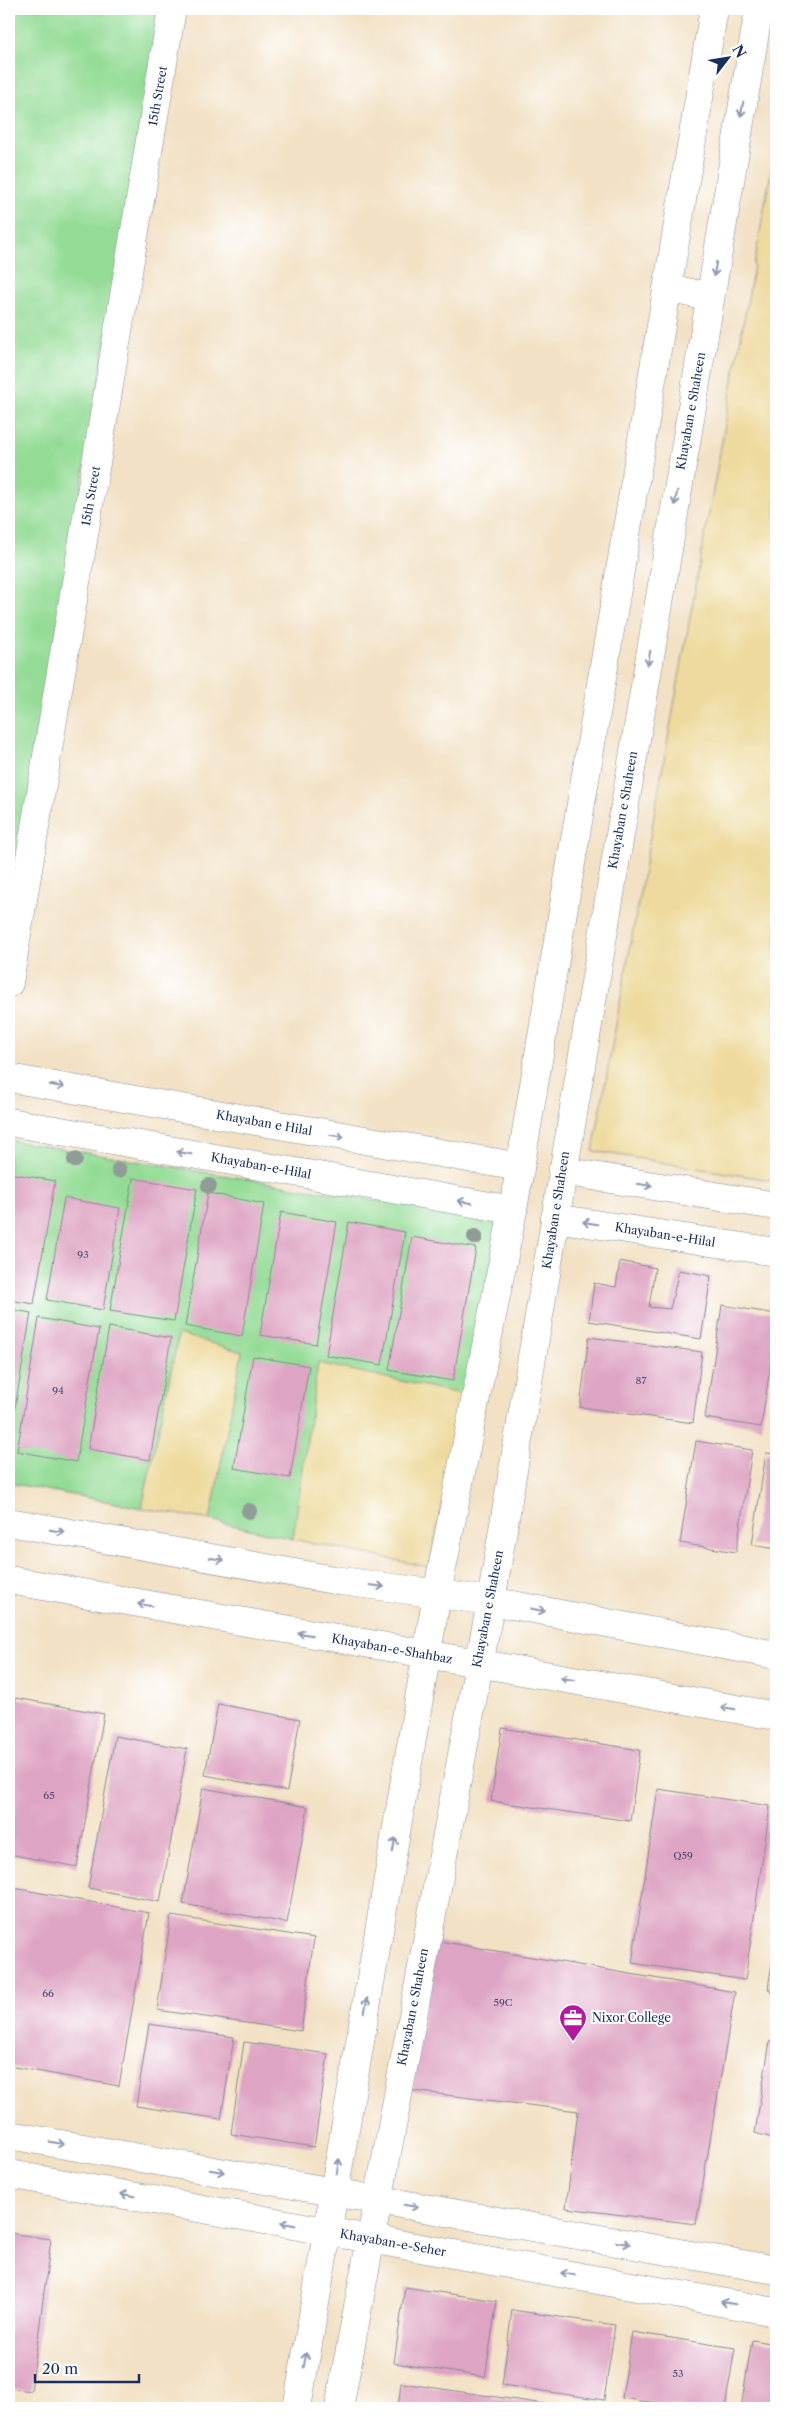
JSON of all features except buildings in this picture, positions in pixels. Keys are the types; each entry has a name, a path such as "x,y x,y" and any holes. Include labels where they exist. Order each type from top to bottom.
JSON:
{"main road":[{"name":"15th Street","path":"9,982 172,9"},
{"path":"297,2408 437,1594 513,1210 714,9"},
{"name":"Khayaban e Shaheen","path":"339,2408 491,1601 759,9"},
{"path":"667,288 710,297"},
{"name":"Khayaban e Hilal","path":"9,1078 520,1168"},
{"name":"Khayaban-e-Hilal","path":"9,1122 513,1210"},
{"path":"562,1171 776,1206"},
{"name":"Khayaban-e-Hilal","path":"554,1218 776,1252"},
{"path":"9,1522 334,1580 491,1601 776,1654"},
{"name":"Khayaban-e-Shahbaz","path":"9,1580 426,1656 478,1663 776,1716"},
{"path":"9,2135 776,2270"},
{"name":"Khayaban-e-Seher","path":"9,2174 776,2312"}],"green space":[{"path":"9,9 161,9 9,921"},
{"path":"9,1140 502,1221 465,1395 318,1363 293,1539 210,1520 242,1352 179,1334 142,1508 9,1483"}],"sand":[{"path":"776,144 776,1181 593,1151"},
{"path":"179,1334 242,1352 210,1520 142,1508"},
{"path":"318,1363 465,1395 429,1567 293,1539"}],"place":[{"name":"Nixor College","path":"573,2042"}]}
